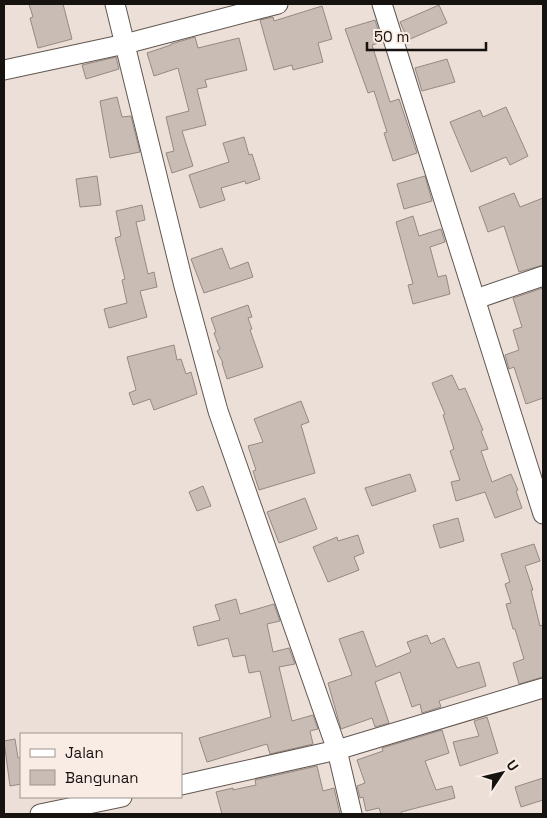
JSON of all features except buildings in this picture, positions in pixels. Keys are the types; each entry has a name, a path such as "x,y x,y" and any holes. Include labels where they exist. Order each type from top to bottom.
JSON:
{"street":[{"path":"115,4 184,286 218,411 337,750 352,814"},
{"path":"4,70 125,44 278,4"},
{"path":"382,4 543,514"},
{"path":"476,299 543,276"},
{"path":"182,785 337,750 543,688"},
{"path":"40,814 119,803"}]}
